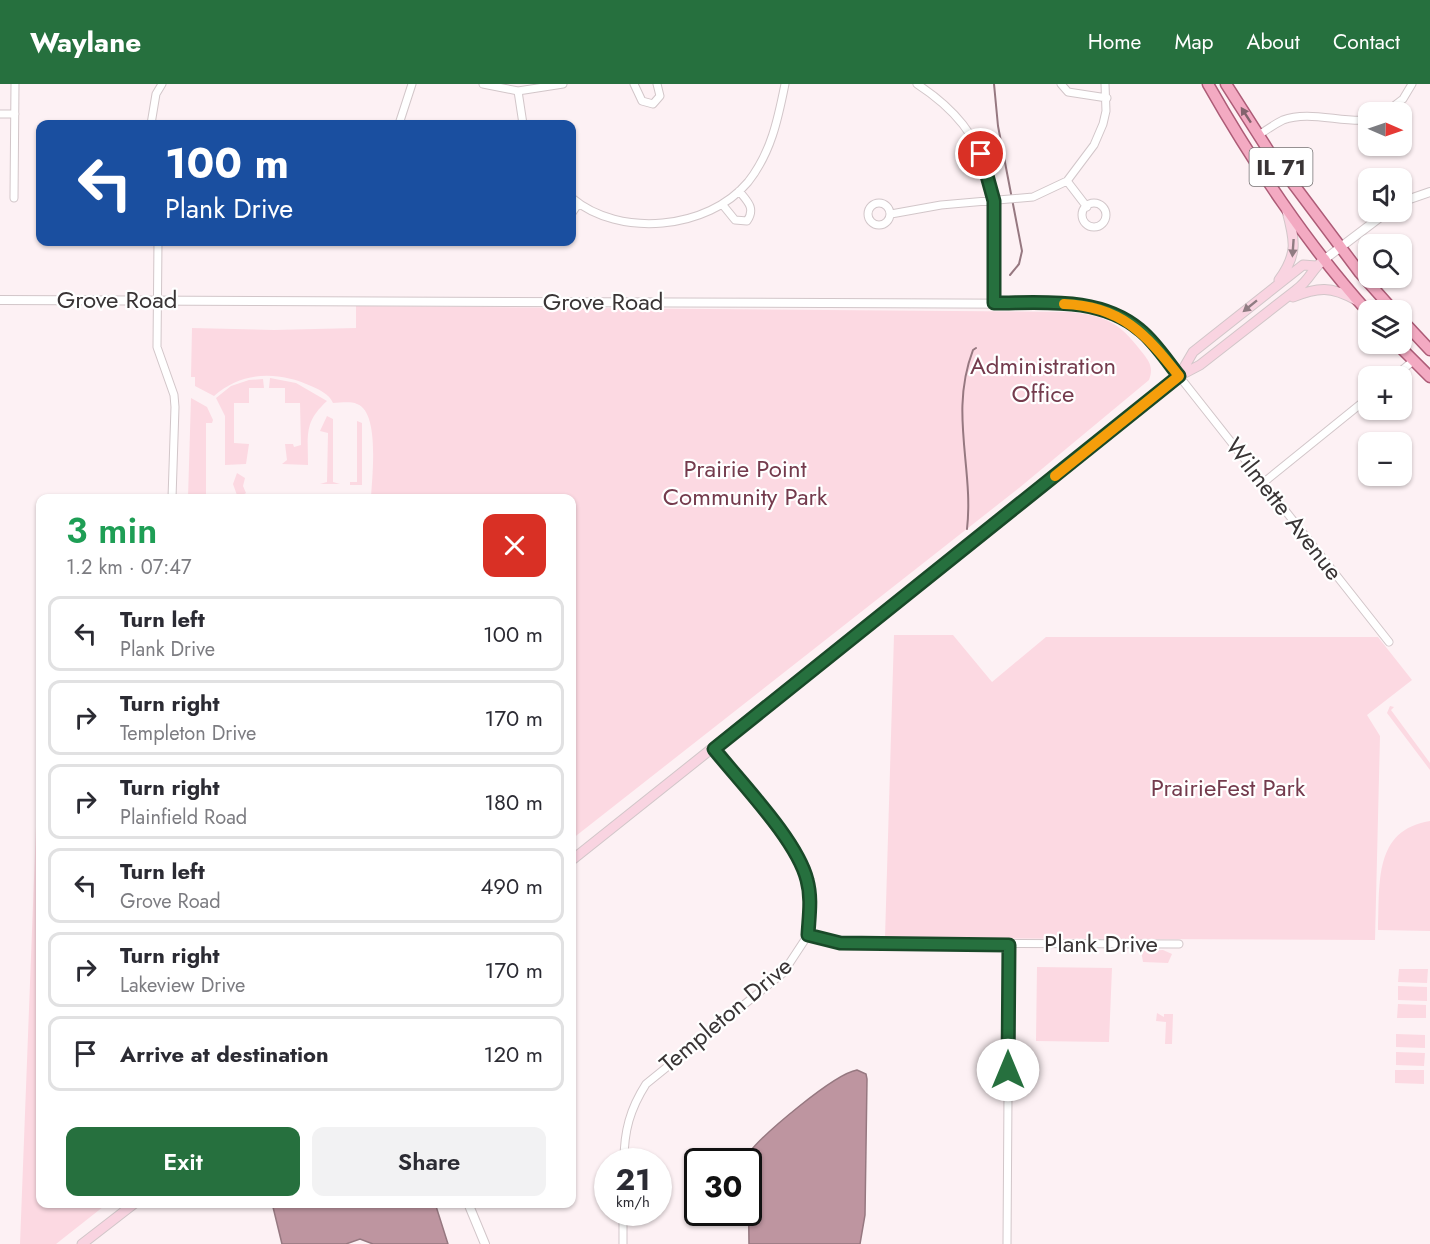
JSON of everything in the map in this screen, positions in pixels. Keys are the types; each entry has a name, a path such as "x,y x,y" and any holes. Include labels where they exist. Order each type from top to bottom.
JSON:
{"main road":[{"name":"IL 71","path":"1208,84 1242,144 1358,301"},
{"name":"IL 71","path":"1226,84 1258,135 1341,247 1385,300"},
{"path":"1273,289 1289,267 1294,249 1285,203"},
{"path":"576,857 1179,376 1200,365 1311,278 1316,266 1325,259"},
{"path":"1179,376 1193,352 1303,265 1316,266"},
{"path":"1282,301 1312,290 1328,288 1358,301"},
{"path":"1412,331 1430,350"},
{"path":"1406,354 1430,377"},
{"path":"82,1244 129,1208"}],"street":[{"path":"14,198 15,84"},
{"path":"152,120 156,94 162,84"},
{"path":"400,120 412,84"},
{"path":"483,84 518,91 563,84"},
{"path":"634,84 642,101 653,104 660,96 657,84"},
{"path":"576,202 606,217 640,223 670,223 694,217 722,204 739,191 752,175 770,144 785,84"},
{"path":"917,84 941,99 958,116 975,141 987,169 994,201 994,303"},
{"path":"1061,84 1068,92 1107,98"},
{"path":"891,214 941,205 1033,196 1067,181 1094,145 1103,124 1107,98 1105,84"},
{"path":"1399,102 1412,84"},
{"path":"518,91 522,120"},
{"path":"0,114 15,114"},
{"path":"1258,135 1283,120 1297,117 1358,121"},
{"path":"1067,181 1087,207"},
{"path":"722,204 735,220 747,221 752,214 752,207 739,191"},
{"path":"1412,198 1430,192"},
{"path":"1325,259 1374,222"},
{"path":"158,246 157,347 174,395 175,407 172,494"},
{"name":"Grove Road","path":"0,300 1077,304 1107,311 1141,331 1179,376"},
{"path":"1407,366 1413,361"},
{"name":"Wilmette Avenue","path":"1179,376 1389,642"},
{"path":"1263,483 1358,406"},
{"name":"Templeton Drive","path":"625,1148 627,1122 634,1103 646,1084 783,973 808,935 811,900 807,878 798,856 714,749"},
{"name":"Plank Drive","path":"808,935 840,943 1179,944"},
{"path":"1007,1244 1009,945"},
{"path":"470,1208 485,1244"},
{"path":"623,1226 623,1244"}],"green space":[{"name":"Prairie Point Community Park","path":"356,306 1070,312 1102,318 1118,327 1126,333 1146,358 1151,371 1149,380 1019,488 576,836 576,494 371,494 372,432 364,409 357,404 333,403 321,391 299,381 273,376 248,378 236,382 214,396 195,386 195,377 191,377 192,328 274,330 356,328"},
{"path":"270,378 296,383 327,401 311,422 308,437 308,465 282,464 287,460 285,444 293,444 294,447 301,445 300,403 285,403 285,388 269,388"},
{"path":"263,379 264,388 249,388 249,403 234,403 234,443 249,444 246,464 225,465 225,416 216,398 231,386 249,380"},
{"path":"191,398 207,407 213,420 212,423 206,423 206,494 188,494"},
{"path":"327,416 333,419 333,482 340,484 320,484 327,482 328,433 320,431"},
{"path":"357,421 362,423 362,485 350,485 350,482 357,482"},
{"path":"237,473 245,478 243,486 246,493 237,494 233,484"},
{"name":"PrairieFest Park","path":"894,635 953,635 992,682 1046,637 1378,637 1412,680 1367,715 1380,736 1375,940 885,938"},
{"path":"1390,706 1394,707 1391,710 1430,763 1430,770 1387,713"},
{"path":"1430,821 1430,931 1378,930 1380,878 1389,847 1398,835 1411,826"},
{"path":"36,826 36,1208 102,1208 56,1244 20,1244"},
{"path":"1163,950 1172,954 1168,963 1143,962 1141,951"},
{"path":"1037,967 1112,968 1109,1042 1036,1041"},
{"path":"1399,969 1428,969 1427,983 1398,982"},
{"path":"1398,986 1427,987 1427,1001 1398,1000"},
{"path":"1398,1004 1426,1005 1426,1018 1397,1018"},
{"path":"1157,1013 1164,1017 1164,1014 1173,1014 1172,1044 1165,1044 1166,1022 1156,1021"},
{"path":"1396,1034 1425,1035 1425,1048 1396,1047"},
{"path":"1396,1052 1425,1053 1424,1066 1396,1065"},
{"path":"1395,1070 1424,1070 1424,1084 1395,1083"}],"shaded area":[{"path":"857,1070 866,1074 867,1079 865,1215 860,1244 749,1244 749,1226 762,1226 762,1148 753,1148 816,1093 846,1074"},
{"path":"273,1208 437,1208 448,1244 373,1244 360,1239 346,1244 282,1244"}],"waterway":[{"path":"994,84 998,126 1022,251 1019,264 1010,275"},
{"path":"967,529 968,484 962,418 963,396 966,373 973,350 976,348"}],"slow traffic":[{"path":"1055,476 1179,376 1141,331 1125,320 1107,311 1077,304 1064,304"}],"route":[{"path":"981,154 994,201 994,303 1077,304 1107,311 1141,331 1179,376 714,749 798,856 807,878 811,900 808,935 840,943 1009,945 1008,1070"}],"park label":[{"name":"Administration Office","path":"1043,380"}]}
